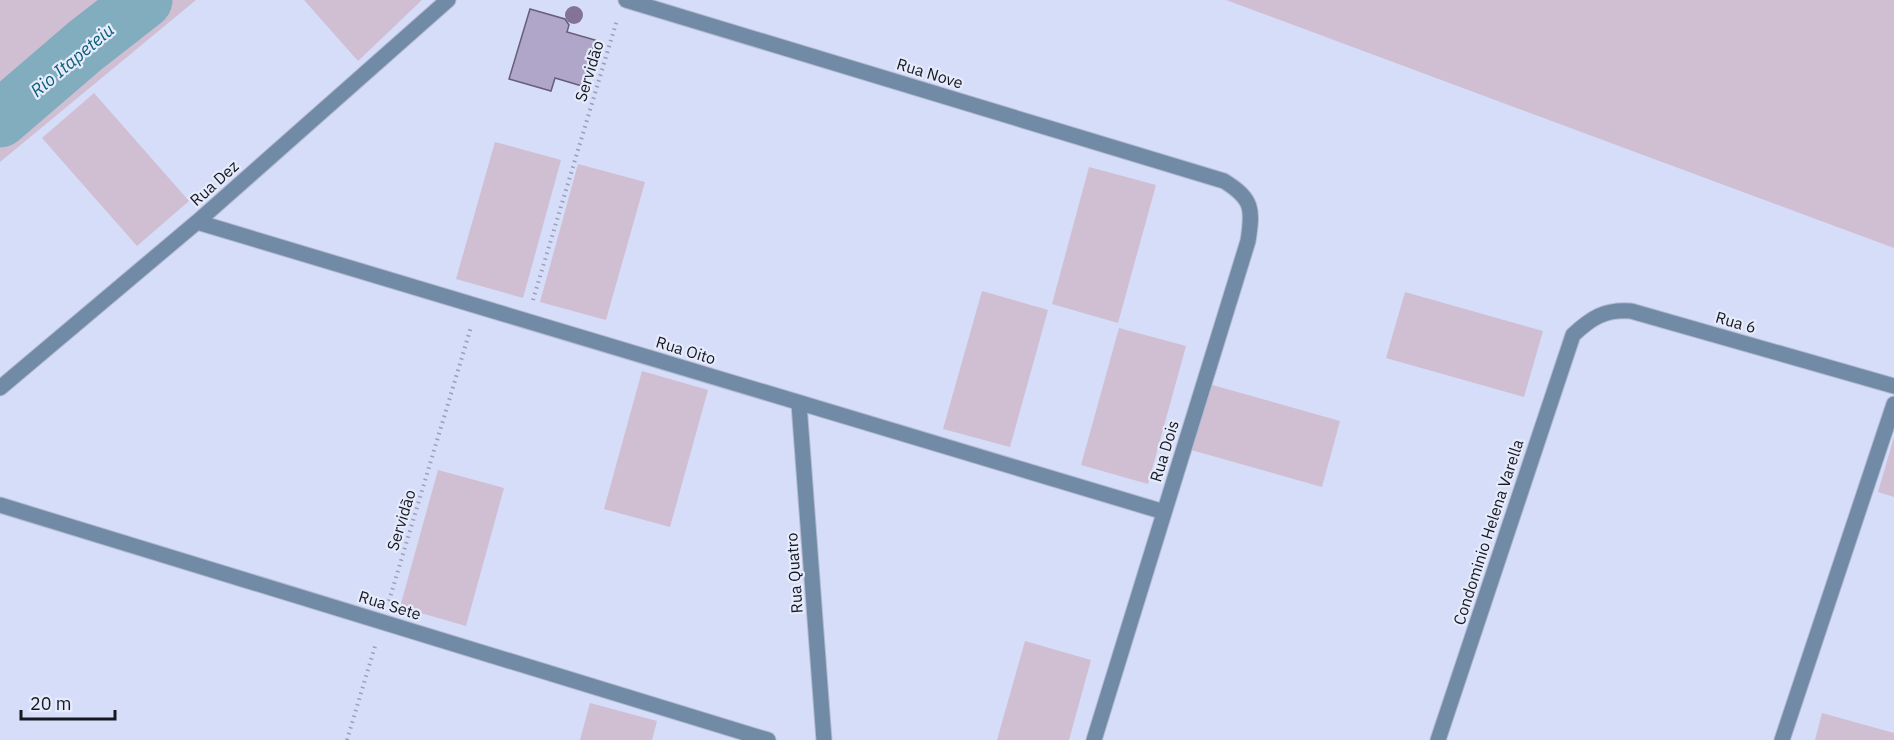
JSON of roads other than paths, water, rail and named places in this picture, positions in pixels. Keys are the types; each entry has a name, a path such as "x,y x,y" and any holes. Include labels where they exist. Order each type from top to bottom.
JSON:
{"street":[{"name":"Rua Dez","path":"0,388 197,222 448,0"},
{"name":"Rua Nove","path":"623,6 1224,181"},
{"name":"Rua Dois","path":"1094,740 1248,242 1251,223 1249,205 1240,191 1224,181"},
{"name":"Rua Oito","path":"197,222 1164,512"},
{"name":"Rua 6","path":"1573,335 1590,319 1605,312 1631,311 1894,386"},
{"name":"Condominio Helena Varella","path":"1438,740 1573,335"},
{"name":"Rua Quatro","path":"800,404 824,740"},
{"path":"1782,740 1894,404"},
{"name":"Rua Sete","path":"0,505 759,739"}],"waterway":[{"name":"Rio Itapeteiu","path":"0,119 85,46 144,0"}]}
